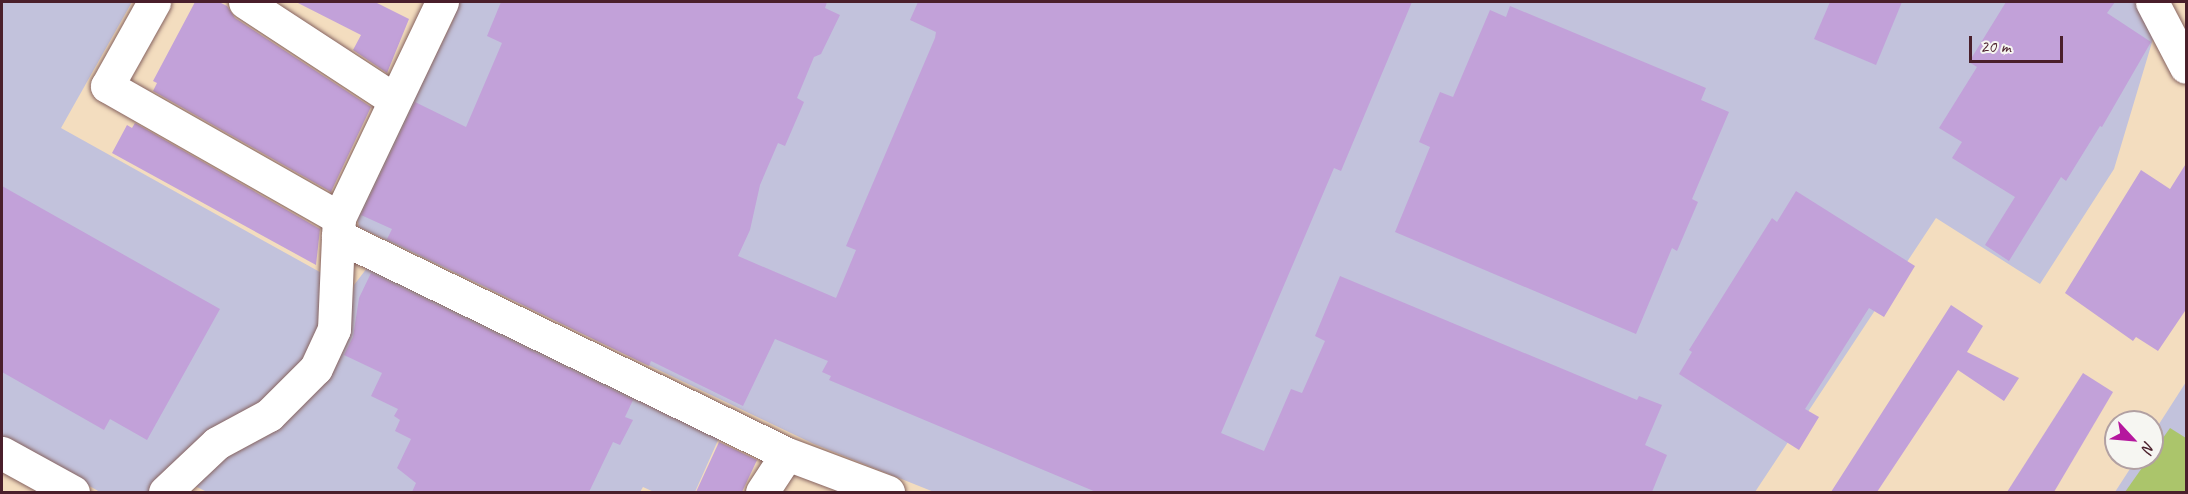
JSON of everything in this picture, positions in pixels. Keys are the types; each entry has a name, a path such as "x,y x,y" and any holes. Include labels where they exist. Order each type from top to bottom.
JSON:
{"street":[{"path":"154,2 106,86 339,227 787,454 888,492"},
{"path":"245,2 393,99"},
{"path":"172,490 217,443 269,415 316,368 334,329 339,227 393,99 442,2"},
{"path":"2152,2 2187,66"},
{"path":"2,453 73,492"},
{"path":"762,492 787,454"}],"shaded area":[{"path":"2,2 132,2 61,128 327,276 327,297 307,360 282,389 151,492 100,492 2,437"},
{"path":"410,2 2135,2 2153,39 2114,169 2040,284 1936,218 1755,492 934,492 814,444 359,227 357,216 454,18 431,4"},
{"path":"367,268 723,429 695,492 654,492 643,487 640,492 207,492 193,485 348,331 354,285"},
{"path":"2186,382 2186,492 2115,492 2129,470 2164,470 2164,416"}],"green space":[{"path":"2170,428 2186,438 2186,492 2125,492 2140,470 2164,470 2164,437"}],"building":[{"path":"195,2 219,2 227,6 235,18 371,107 331,192 153,91 157,83 153,81"},
{"path":"296,2 375,2 409,19 387,73 353,50 361,35"},
{"path":"501,2 827,2 825,8 840,15 821,54 814,57 797,98 804,102 785,146 778,143 760,185 750,230 738,256 836,298 856,250 846,246 935,38 936,32 910,20 918,2 1412,2 1341,171 1334,168 1221,433 1264,451 1291,389 1302,393 1325,341 1315,336 1340,276 1637,400 1639,396 1662,405 1645,445 1667,455 1652,492 1096,492 829,380 831,376 822,372 828,361 775,339 743,406 651,361 649,366 387,239 392,229 361,215 415,102 466,127 502,43 487,36"},
{"path":"1830,2 1902,2 1876,65 1814,39"},
{"path":"2006,2 2115,2 2107,13 2151,42 2102,127 2100,126 2066,181 2061,177 2009,261 1985,245 2015,197 1952,158 1962,142 1939,128 1977,67 1969,62"},
{"path":"1510,6 1706,88 1701,100 1729,112 1692,199 1698,202 1677,251 1672,248 1636,334 1395,232 1430,147 1419,142 1440,92 1453,97 1490,10 1506,17"},
{"path":"135,123 320,229 316,265 112,153 127,125 132,128"},
{"path":"2187,162 2187,308 2158,351 2136,337 2133,341 2065,293 2141,170 2170,189"},
{"path":"2,186 220,309 147,440 110,419 104,430 2,372"},
{"path":"1796,191 1915,266 1884,317 1869,308 1805,409 1819,417 1799,450 1679,374 1692,352 1689,350 1772,218 1777,222"},
{"path":"371,273 633,400 625,417 633,420 620,445 613,442 589,492 412,492 416,483 397,468 411,439 395,431 400,420 394,416 398,409 371,396 382,373 344,355 353,337 359,298"},
{"path":"1951,305 1983,326 1967,352 2019,378 2004,401 1958,370 1877,492 1831,492"},
{"path":"2083,373 2113,392 2054,492 2007,492"},
{"path":"719,442 757,460 742,492 696,492"}]}
